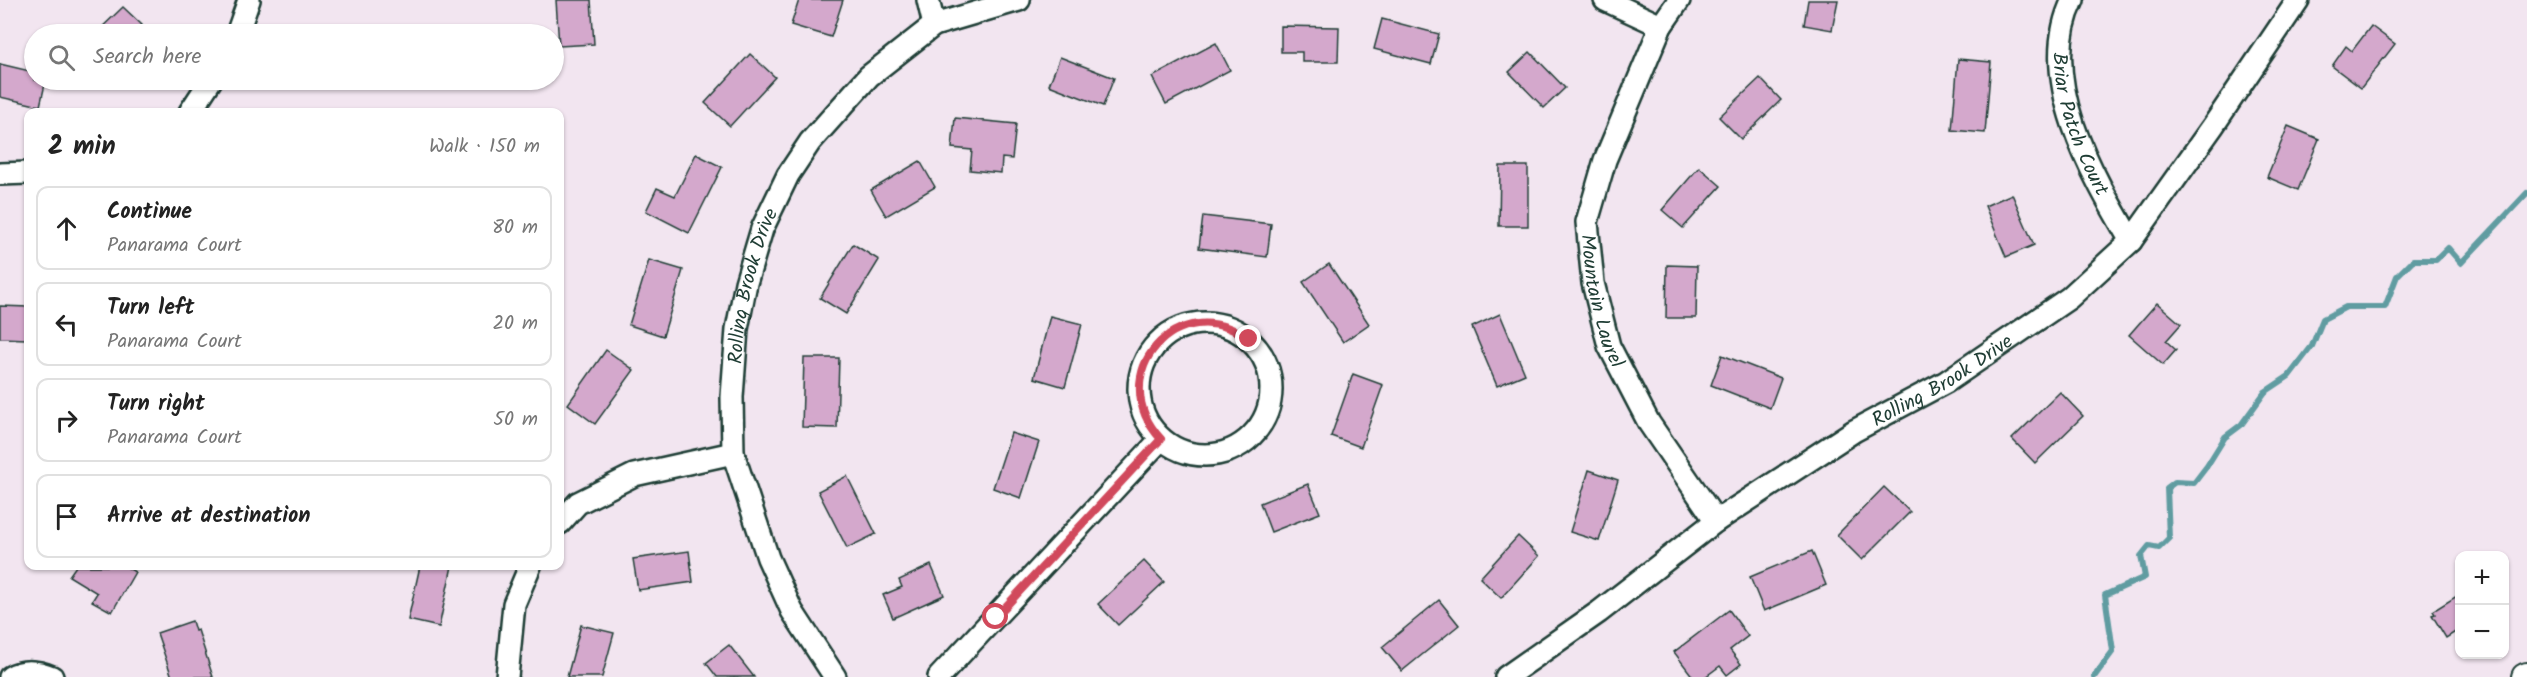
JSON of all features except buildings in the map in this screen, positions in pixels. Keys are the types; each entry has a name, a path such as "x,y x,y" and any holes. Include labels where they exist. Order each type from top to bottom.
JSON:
{"street":[{"path":"241,24 249,0"},
{"path":"928,0 934,25"},
{"name":"Rolling Brook Drive","path":"835,677 792,611 768,558 733,453 732,397 737,329 746,283 762,229 788,175 810,142 869,76 934,25 1019,0"},
{"path":"1605,0 1661,26"},
{"name":"Mountain Laurel","path":"1679,0 1661,26 1605,160 1587,222 1593,283 1609,346 1649,423 1716,521"},
{"name":"Briar Patch Court","path":"2073,0 2067,12 2060,54 2070,122 2099,187 2131,241"},
{"name":"Rolling Brook Drive","path":"1506,677 1599,612 1716,521 1854,431 1946,382 2070,298 2131,241 2213,126 2298,0"},
{"path":"193,108 204,90"},
{"path":"0,174 24,173"},
{"path":"1201,323 1227,326 1249,339 1264,360 1271,385 1268,411 1255,433 1234,449 1209,455 1184,452 1161,439 1146,418 1139,393 1143,368 1156,345 1176,330 1201,323"},
{"path":"939,677 1161,439"},
{"path":"564,519 578,503 634,475 733,453"},
{"path":"507,677 514,604 528,570"},
{"path":"10,677 27,671 40,672 52,677"}],"waterway":[{"path":"2094,677 2113,651 2105,595 2145,577 2141,556 2149,546 2159,548 2169,538 2167,488 2175,482 2194,483 2225,437 2241,425 2265,392 2289,376 2312,346 2323,319 2346,307 2385,307 2397,276 2413,260 2436,260 2448,248 2461,263 2527,193"}],"route":[{"path":"996,617 1161,439 1146,418 1139,393 1143,368 1156,345 1176,330 1201,323 1227,326 1249,339"}]}
